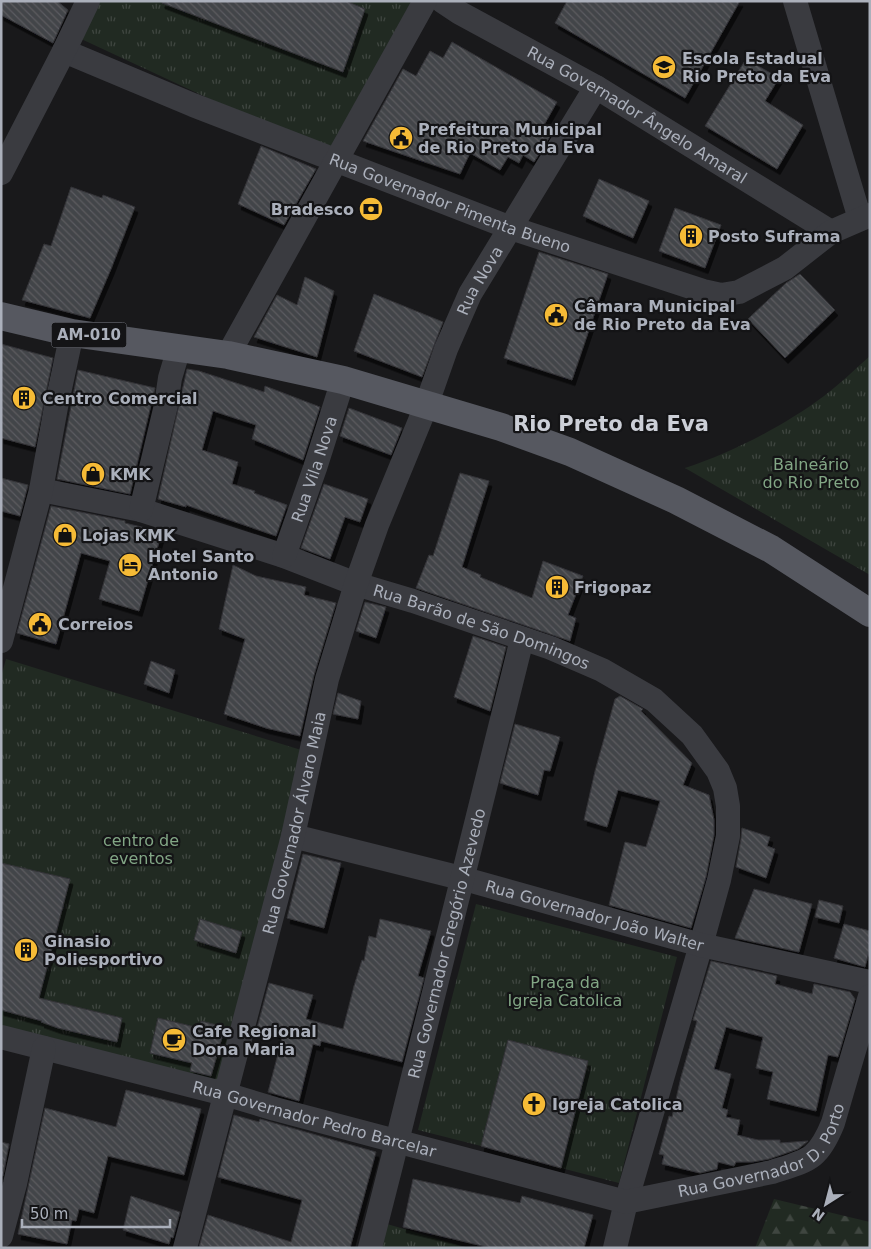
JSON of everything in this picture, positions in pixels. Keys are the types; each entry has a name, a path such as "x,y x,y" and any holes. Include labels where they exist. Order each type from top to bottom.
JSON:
{"main road":[{"name":"AM-010","path":"1,316 72,333 228,355 343,380 500,427 570,452 676,500 771,549 870,612"}],"street":[{"path":"228,355 425,1"},
{"name":"Rua Governador Ângelo Amaral","path":"442,1 460,13 596,87 831,232"},
{"path":"795,1 865,217"},
{"path":"1,172 64,51 83,3"},
{"name":"Rua Governador Pimenta Bueno","path":"64,51 193,105 511,228 694,288 721,295 739,292 785,268 831,232 865,217"},
{"name":"Rua Nova","path":"426,406 446,349 470,294 596,87"},
{"path":"1,641 40,490 72,333"},
{"path":"141,510 166,405 170,378 179,348"},
{"name":"Rua Vila Nova","path":"284,556 343,380"},
{"name":"Rua Governador Álvaro Maia","path":"185,1248 293,836 327,679 356,584 389,492 426,406"},
{"name":"Rua Barão de São Domingos","path":"40,490 141,510 284,556 356,584 412,600 574,657 602,670 654,700 692,735 718,770 725,788 728,806 728,836 701,945 626,1202 615,1248"},
{"name":"Rua Governador Gregório Azevedo","path":"370,1248 522,639"},
{"name":"Rua Governador João Walter","path":"293,836 461,878 701,945 870,982"},
{"name":"Rua Governador D. Porto","path":"626,1202 772,1172 795,1165 814,1156 824,1144 833,1124 870,996"},
{"name":"Rua Governador Pedro Barcelar","path":"1,1037 225,1094 274,1109 626,1202"},
{"path":"1,1236 15,1184 44,1048"}],"green space":[{"path":"96,1 413,1 328,154 77,37"},
{"name":"Balneário do Rio Preto","path":"870,356 870,575 685,468 703,462 758,437 809,407"},
{"name":"centro de eventos","path":"6,659 311,753 223,1082 1,1028 1,677"},
{"name":"Praça da Igreja Catolica","path":"476,904 677,957 619,1183 561,1168 588,1061 508,1040 481,1146 418,1130"},
{"path":"774,1199 870,1222 870,1248 755,1248"},
{"path":"387,1224 469,1248 381,1248"}],"building":[{"path":"1,1 57,1 68,10 53,43 1,15"},
{"path":"162,1 346,1 365,9 343,72 162,3"},
{"path":"567,1 740,1 685,98 555,23"},
{"path":"452,42 557,102 544,125 554,130 534,162 523,155 519,163 508,157 500,170 470,153 460,174 363,141 403,69 416,76 430,51 443,58"},
{"path":"746,59 779,78 765,101 803,125 777,169 705,126"},
{"path":"261,146 316,169 284,225 238,204"},
{"path":"599,179 649,201 633,238 583,216"},
{"path":"71,187 102,198 103,195 135,207 90,318 22,300 44,244 51,246"},
{"name":"Posto Suframa","path":"675,208 721,225 705,268 659,251"},
{"name":"Câmara Municipal de Rio Preto da Eva","path":"539,252 608,274 572,380 504,358"},
{"path":"800,274 835,310 785,358 748,319 786,283"},
{"path":"305,277 334,291 317,357 254,337 277,295 297,305"},
{"path":"374,294 443,322 422,377 354,351"},
{"name":"Centro Comercial","path":"1,344 53,358 35,447 1,438"},
{"path":"187,369 199,371 264,392 265,386 320,407 303,460 252,439 256,425 213,411 202,450 238,462 232,484 255,491 254,493 287,505 276,536 186,505 186,507 158,499"},
{"path":"78,370 155,388 130,494 57,479"},
{"path":"349,408 402,428 391,455 340,436"},
{"path":"460,473 489,481 462,567 481,575 480,577 532,598 543,561 583,576 568,615 576,618 570,641 416,588 429,555 433,556"},
{"path":"1,478 28,485 20,516 1,511"},
{"path":"324,484 368,499 360,522 345,517 330,559 301,548"},
{"path":"51,506 125,521 125,523 162,532 139,611 99,599 110,561 81,553 56,644 17,633"},
{"path":"233,565 256,576 306,587 304,595 336,603 314,675 300,736 266,728 224,714 245,639 219,629"},
{"path":"365,602 386,607 376,638 356,631"},
{"path":"473,636 506,647 490,711 454,697"},
{"path":"151,661 175,670 169,693 144,684"},
{"path":"338,693 361,701 358,719 333,714"},
{"path":"620,696 643,709 641,711 692,763 683,785 709,795 714,820 714,835 706,877 691,928 609,905 625,842 646,847 660,801 618,790 607,827 584,820 595,771 615,699"},
{"path":"515,724 560,737 550,771 544,770 538,795 500,783"},
{"path":"742,828 770,837 767,846 775,849 766,878 736,867"},
{"path":"303,854 341,863 324,928 287,918"},
{"name":"Ginasio Poliesportivo","path":"1,863 70,879 39,998 122,1018 117,1042 58,1028 42,1021 1,1010"},
{"path":"754,889 812,904 799,952 735,938"},
{"path":"819,900 843,906 839,923 815,917"},
{"path":"200,919 242,932 236,953 194,940"},
{"path":"380,919 431,931 418,976 424,978 402,1062 321,1041 320,1046 313,1044 299,1101 268,1092 283,1035 257,1028 269,983 313,995 306,1019 343,1029 362,960 364,961 369,936 376,938"},
{"path":"844,924 870,931 870,948 865,967 834,958"},
{"path":"711,961 777,976 775,984 812,994 814,984 850,992 855,999 838,1057 828,1055 816,1111 767,1099 773,1072 756,1068 763,1037 726,1027 714,1069 731,1074 722,1108 728,1110 726,1117 740,1120 737,1135 758,1140 780,1140 780,1143 808,1141 798,1149 769,1159 736,1162 734,1166 718,1162 717,1169 700,1173 662,1164 664,1155 659,1154 669,1116 672,1117 697,1021 693,1020"},
{"path":"158,1018 199,1028 201,1021 225,1027 211,1076 190,1071 192,1063 150,1053"},
{"name":"Igreja Catolica","path":"508,1040 588,1061 561,1168 481,1146"},
{"path":"126,1090 201,1109 184,1175 108,1156 94,1213 79,1209 76,1221 72,1220 67,1244 18,1234 45,1108 116,1127"},
{"path":"234,1115 259,1122 260,1119 376,1152 350,1248 199,1247 208,1215 291,1242 302,1200 218,1177"},
{"path":"1,1142 9,1144 3,1176 1,1176"},
{"path":"413,1179 520,1203 522,1196 593,1215 584,1248 491,1248 403,1227"},
{"path":"131,1196 180,1212 173,1238 171,1237 169,1244 123,1230"}],"place":[{"name":"Escola Estadual Rio Preto da Eva","path":"664,67"},
{"name":"Prefeitura Municipal de Rio Preto da Eva","path":"401,138"},
{"name":"Bradesco","path":"371,209"},
{"name":"Posto Suframa","path":"691,236"},
{"name":"Câmara Municipal de Rio Preto da Eva","path":"556,315"},
{"name":"Centro Comercial","path":"24,398"},
{"name":"KMK","path":"93,474"},
{"name":"Lojas KMK","path":"65,535"},
{"name":"Hotel Santo Antonio","path":"130,565"},
{"name":"Frigopaz","path":"557,587"},
{"name":"Correios","path":"40,624"},
{"name":"Ginasio Poliesportivo","path":"26,950"},
{"name":"Cafe Regional Dona Maria","path":"174,1040"},
{"name":"Igreja Catolica","path":"534,1104"}],"district":[{"name":"Rio Preto da Eva","path":"611,424"}]}
